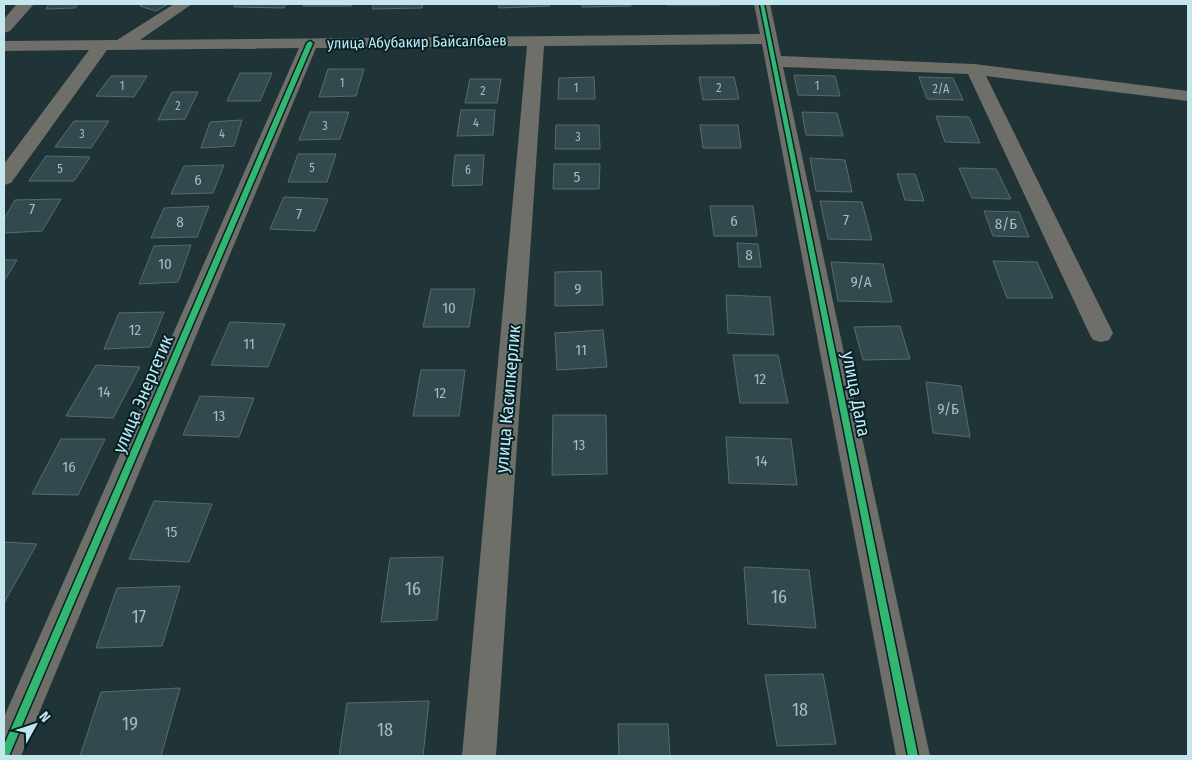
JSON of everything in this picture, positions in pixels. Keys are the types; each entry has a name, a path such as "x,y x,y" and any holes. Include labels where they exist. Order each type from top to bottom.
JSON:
{"street":[{"path":"4,28 26,4"},
{"path":"4,178 111,45 184,4"},
{"name":"улица Дала","path":"762,4 914,756"},
{"name":"улица Абубакир Байсалбаев","path":"4,46 536,41 772,50 974,69 1188,96"},
{"name":"улица Касипкерлик","path":"479,756 536,41"},
{"name":"улица Энергетик","path":"4,756 310,43"},
{"path":"974,69 1101,333"}],"building":[{"path":"49,4 78,4 75,8 46,9"},
{"path":"143,4 168,4 156,11 140,6"},
{"path":"235,4 286,4 284,8 234,7"},
{"path":"304,4 353,4 351,6 303,6"},
{"path":"374,4 423,4 422,8 372,9"},
{"path":"499,4 549,4 550,6 499,8"},
{"path":"582,4 630,4 631,6 582,7"},
{"path":"720,4 720,5 666,5"},
{"path":"328,69 364,69 356,96 319,97"},
{"path":"240,73 272,73 260,101 227,101"},
{"path":"794,75 835,76 840,96 798,95"},
{"path":"111,76 147,76 134,97 96,96"},
{"path":"594,77 595,99 558,99 559,78"},
{"path":"699,77 734,77 739,99 703,100"},
{"path":"919,77 953,78 963,100 927,99"},
{"path":"470,79 501,79 497,103 465,103"},
{"path":"172,92 198,92 185,119 158,120"},
{"path":"461,110 495,110 493,135 457,136"},
{"path":"310,112 349,112 340,139 299,140"},
{"path":"802,112 837,113 843,136 806,135"},
{"path":"936,116 969,117 980,143 945,142"},
{"path":"242,120 234,146 201,148 210,122"},
{"path":"74,121 109,121 91,148 55,147"},
{"path":"556,125 599,125 600,149 555,149"},
{"path":"700,125 738,125 741,148 703,148"},
{"path":"298,154 336,154 327,182 288,182"},
{"path":"455,155 484,155 482,185 452,186"},
{"path":"46,156 90,157 74,181 29,181"},
{"path":"810,158 845,160 852,192 816,191"},
{"path":"554,164 600,164 599,189 553,189"},
{"path":"224,165 213,193 171,194 184,166"},
{"path":"959,168 996,169 1011,199 972,198"},
{"path":"897,174 915,174 924,201 905,200"},
{"path":"284,197 328,199 315,231 270,229"},
{"path":"61,199 42,231 4,233 4,219 15,200"},
{"path":"820,201 862,202 872,240 828,239"},
{"path":"209,206 197,237 151,238 164,208"},
{"path":"710,206 753,206 757,236 714,236"},
{"path":"984,211 1019,212 1029,237 993,236"},
{"path":"737,243 758,244 761,267 739,267"},
{"path":"191,245 178,282 139,284 154,246"},
{"path":"4,260 17,260 4,281"},
{"path":"993,261 1037,262 1053,298 1007,298"},
{"path":"831,262 883,264 892,302 838,301"},
{"path":"601,271 603,305 555,306 555,272"},
{"path":"431,289 475,289 469,327 423,327"},
{"path":"726,295 770,297 774,335 728,333"},
{"path":"164,312 150,347 104,349 119,313"},
{"path":"230,322 285,324 268,367 211,365"},
{"path":"900,326 910,359 863,360 854,327"},
{"path":"603,330 607,367 557,370 555,333"},
{"path":"733,355 778,355 788,403 740,403"},
{"path":"96,365 140,367 113,418 66,416"},
{"path":"421,370 465,370 459,416 413,416"},
{"path":"926,382 961,386 970,437 933,433"},
{"path":"200,396 254,398 239,437 183,435"},
{"path":"553,415 606,415 607,474 552,475"},
{"path":"726,437 791,439 797,485 729,483"},
{"path":"61,439 105,439 78,495 32,494"},
{"path":"154,501 212,504 189,562 129,559"},
{"path":"4,542 37,544 4,603"},
{"path":"443,557 437,620 381,622 390,558"},
{"path":"744,567 809,570 816,628 748,624"},
{"path":"180,586 162,646 96,648 117,588"},
{"path":"823,674 836,744 777,746 765,675"},
{"path":"180,688 161,756 80,756 101,692"},
{"path":"429,701 423,756 339,756 347,703"},
{"path":"618,724 668,724 670,756 619,756"}],"cycle path":[{"path":"762,4 913,756"},
{"path":"4,756 310,43"}]}
